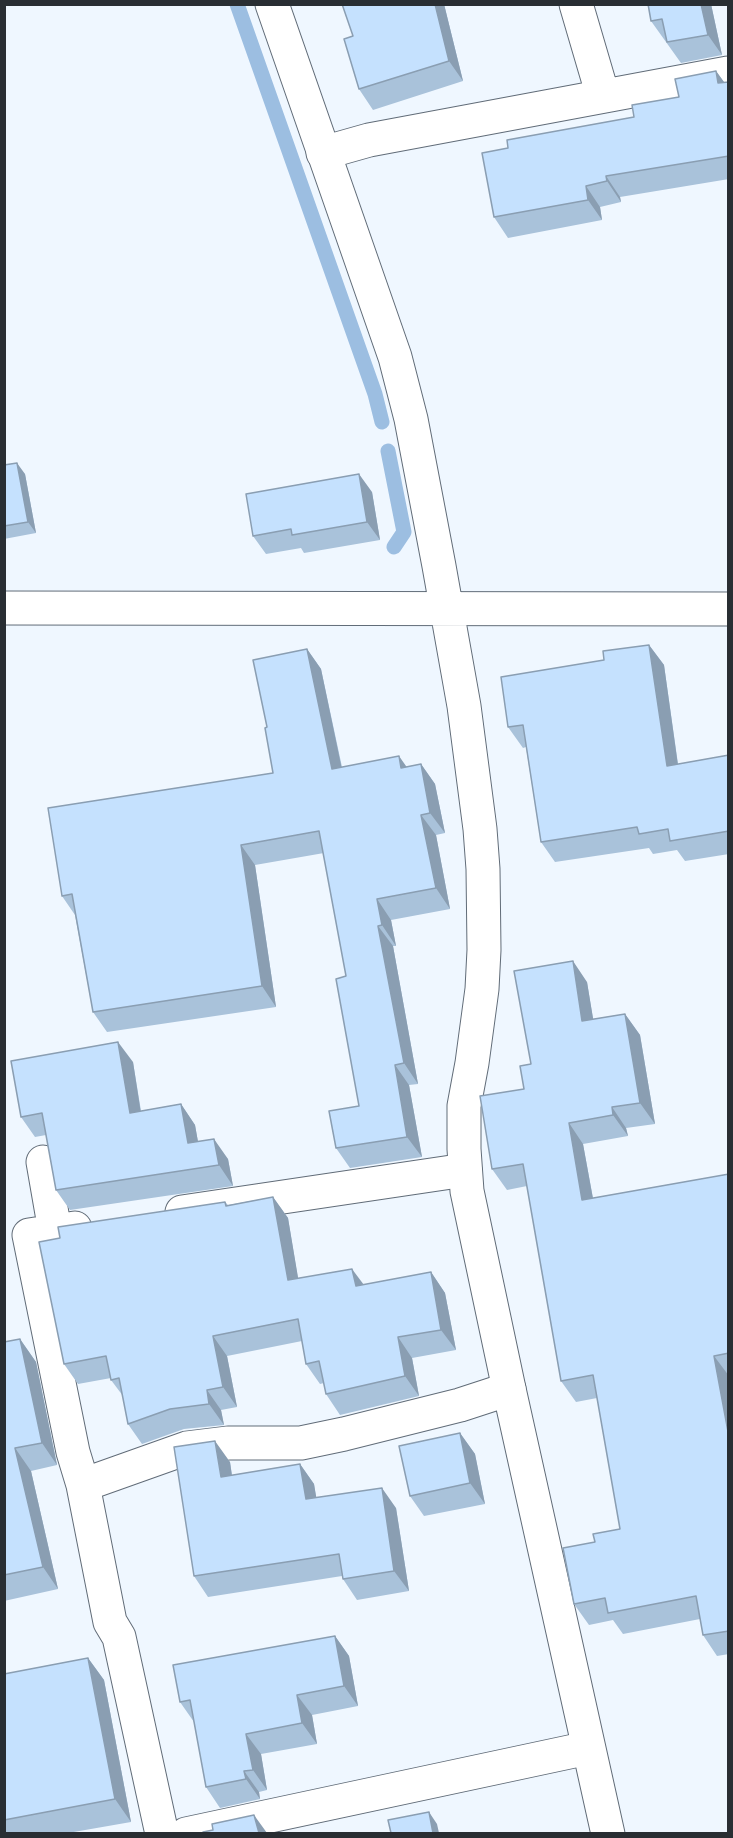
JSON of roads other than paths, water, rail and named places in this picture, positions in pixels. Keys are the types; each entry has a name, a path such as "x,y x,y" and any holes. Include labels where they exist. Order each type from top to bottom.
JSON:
{"street":[{"path":"272,4 403,386 446,608 470,749 483,869 482,979 477,1034 464,1106 467,1191 608,1833"},
{"path":"576,4 603,96"},
{"path":"324,153 369,140 729,73"},
{"path":"4,608 729,609"},
{"path":"43,1162 55,1231"},
{"path":"149,1217 465,1170"},
{"path":"102,1224 29,1235 110,1622 119,1637 162,1833"},
{"path":"83,1485 187,1448 228,1443 301,1443 460,1405 509,1389"},
{"path":"186,1833 588,1748"}],"waterway":[{"path":"237,4 375,394 382,422"},
{"path":"388,451 404,532 394,547"}]}
